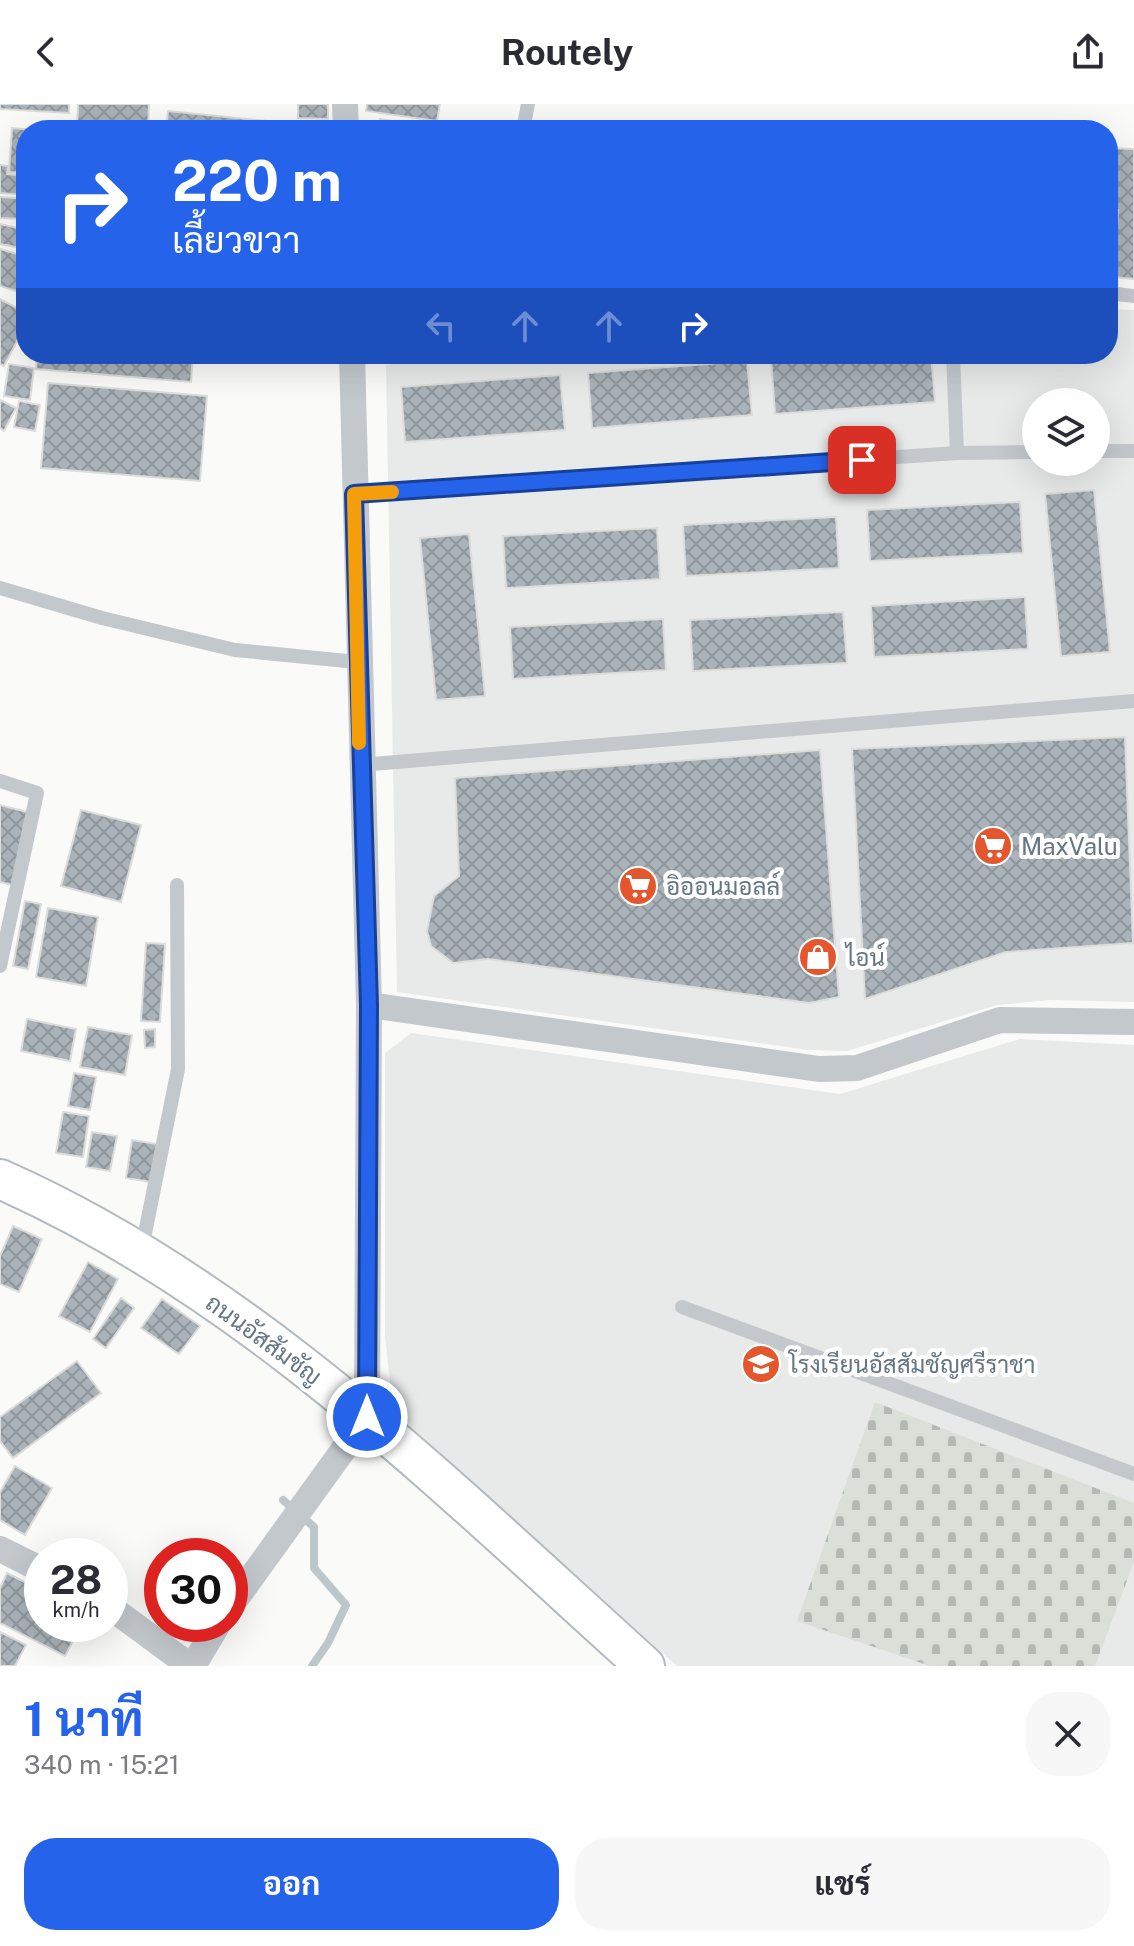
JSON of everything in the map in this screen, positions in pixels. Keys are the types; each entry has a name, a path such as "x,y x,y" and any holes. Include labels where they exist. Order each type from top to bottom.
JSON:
{"main road":[{"name":"ถนนอัสสัมชัญ","path":"0,1179 59,1205 266,1335 367,1417 645,1666"}],"street":[{"path":"248,1582 367,1417 369,1005 357,662 352,364"},
{"path":"369,1005 819,1069 857,1068 1000,1020 1134,1022"},
{"path":"0,1549 24,1561"},
{"path":"128,1620 192,1666 207,1642"}],"lane":[{"path":"953,364 957,453"},
{"path":"1110,451 1134,451"},
{"path":"354,494 957,453 1022,452"},
{"path":"0,588 102,618 235,650 357,662"},
{"path":"360,765 1134,701"},
{"path":"0,781 37,793 0,966"},
{"path":"141,1256 178,1069 177,885"},
{"path":"682,1307 1134,1474"}],"shaded area":[{"path":"1118,309 1134,310 1134,1002 1050,1000 997,1005 847,1051 808,1050 397,992 386,365 1118,364"},
{"name":"โรงเรียนอัสสัมชัญศรีราชา","path":"411,1033 840,1094 1020,1039 1134,1045 1134,1666 677,1666 413,1432 391,1390 385,1337 385,1053"}],"green space":[{"path":"875,1402 1134,1503 1134,1562 1095,1666 930,1666 797,1621"}],"building":[{"path":"0,104 69,104 69,113 0,109"},
{"path":"78,104 149,104 148,120 77,120"},
{"path":"298,104 328,104 328,119 298,118"},
{"path":"367,104 440,104 437,120 366,111"},
{"path":"168,111 257,120 167,120"},
{"path":"12,128 16,128 16,172 9,172"},
{"path":"1118,148 1134,149 1134,279 1118,277"},
{"path":"0,165 8,166 7,174 16,175 16,194 0,193"},
{"path":"0,197 16,198 16,219 0,218"},
{"path":"0,224 16,228 16,247 0,244"},
{"path":"0,249 16,254 16,291 0,286"},
{"path":"0,299 16,308 16,343 4,366 0,364"},
{"path":"9,364 34,368 30,400 4,396"},
{"path":"36,364 192,364 191,382 36,369"},
{"path":"747,364 752,415 592,428 588,373"},
{"path":"771,364 932,364 935,402 775,414"},
{"path":"560,375 565,430 405,442 401,387"},
{"path":"48,383 207,396 200,481 41,468"},
{"path":"0,400 16,408 4,431 0,428"},
{"path":"19,401 40,405 35,431 14,427"},
{"path":"1094,490 1110,652 1061,656 1045,494"},
{"path":"1020,502 1023,553 870,561 867,510"},
{"path":"836,517 839,568 686,576 683,525"},
{"path":"657,528 660,579 506,588 503,536"},
{"path":"469,534 485,696 436,700 420,538"},
{"path":"1025,597 1028,649 874,657 871,606"},
{"path":"843,612 847,663 693,671 690,620"},
{"path":"663,619 666,670 513,679 510,627"},
{"name":"MaxValu","path":"1125,737 1133,943 1006,952 865,999 852,749"},
{"name":"อิออนมอลล์","path":"820,750 839,997 809,1003 488,959 453,963 431,946 427,931 434,896 459,876 455,778"},
{"path":"0,805 31,813 12,885 0,882"},
{"path":"81,810 141,825 121,902 61,886"},
{"path":"25,901 41,904 28,969 13,966"},
{"path":"48,908 98,917 86,986 36,977"},
{"path":"146,943 165,944 160,1022 141,1021"},
{"path":"27,1019 76,1029 70,1061 21,1051"},
{"path":"88,1027 132,1035 125,1075 80,1067"},
{"path":"155,1029 155,1047 145,1048 144,1030"},
{"path":"74,1073 96,1077 90,1110 68,1106"},
{"path":"63,1112 89,1116 83,1157 56,1153"},
{"path":"92,1132 117,1136 110,1171 86,1167"},
{"path":"132,1140 157,1144 151,1182 126,1178"},
{"path":"13,1226 42,1239 19,1292 0,1284 0,1256"},
{"path":"88,1262 118,1279 90,1332 59,1316"},
{"path":"121,1298 134,1308 106,1348 93,1339"},
{"path":"162,1299 200,1326 179,1354 141,1328"},
{"path":"77,1361 101,1393 13,1458 0,1441 0,1417"},
{"path":"15,1466 52,1488 25,1535 0,1520 0,1492"},
{"path":"7,1573 24,1582 24,1635 0,1623 0,1588"},
{"path":"0,1632 26,1645 15,1666 0,1666"},
{"path":"37,1642 72,1642 65,1656"}],"waterway":[{"path":"283,1500 314,1527 314,1568 346,1605 328,1643 312,1666"}],"slow traffic":[{"path":"359,743 354,494 392,492"}],"place":[{"name":"MaxValu","path":"993,846"},
{"name":"อิออนมอลล์","path":"638,886"},
{"name":"ไอน์","path":"818,957"},
{"name":"โรงเรียนอัสสัมชัญศรีราชา","path":"761,1364"}],"route":[{"path":"367,1417 369,1005 354,494 862,460"}]}
